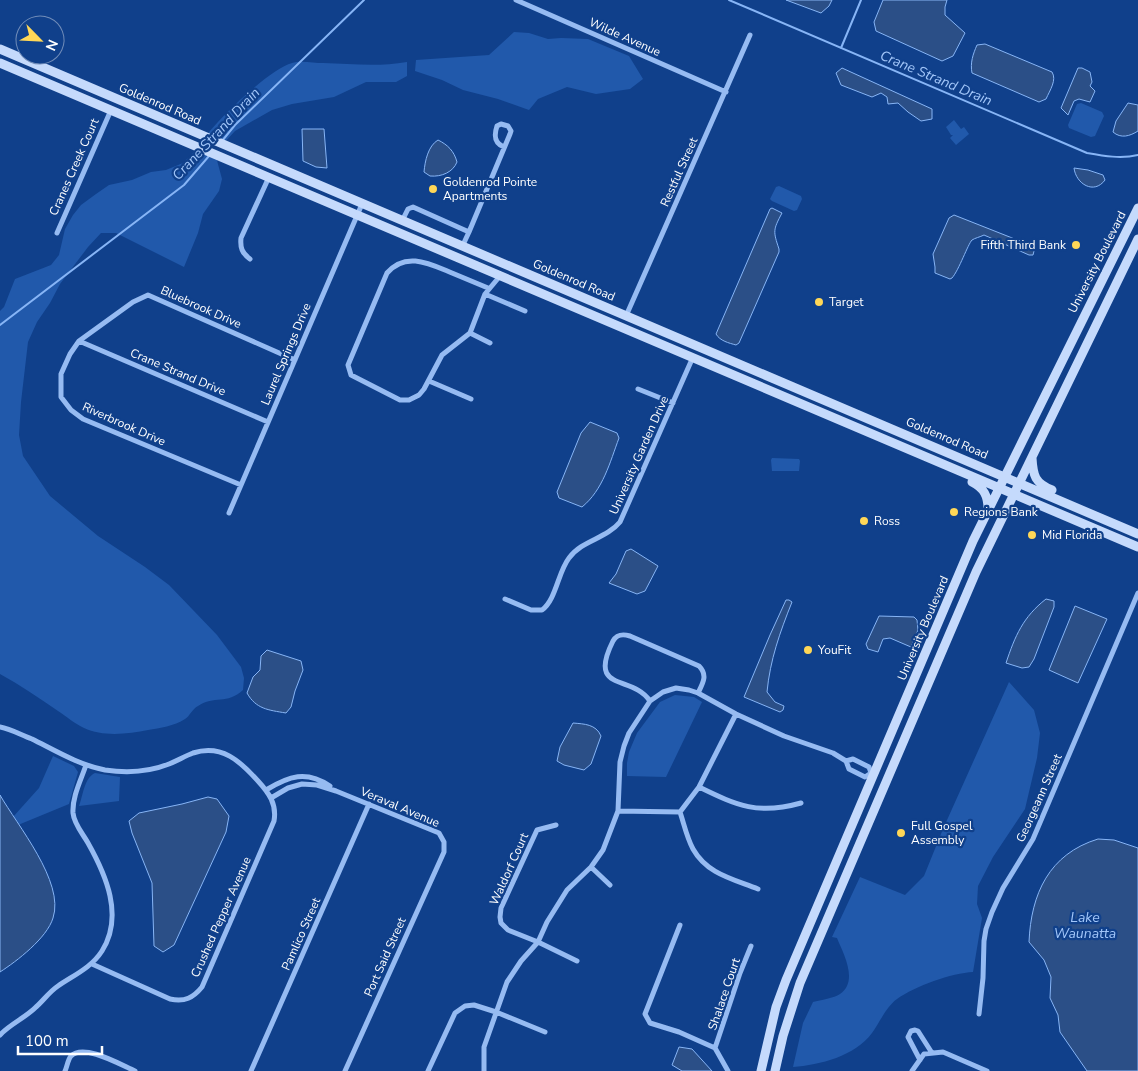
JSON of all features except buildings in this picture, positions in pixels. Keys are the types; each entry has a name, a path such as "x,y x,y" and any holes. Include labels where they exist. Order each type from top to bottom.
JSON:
{"main road":[{"name":"Goldenrod Road","path":"0,49 123,102 207,144 233,155 275,167 1138,534"},
{"name":"Goldenrod Road","path":"2,64 186,142 207,144"},
{"path":"55,86 72,87 114,105 123,102"},
{"name":"Goldenrod Road","path":"233,155 269,177 1138,547"},
{"path":"269,177 280,175 344,196"},
{"name":"University Boulevard","path":"761,1071 776,1007 786,980 964,561 1088,306 1138,208"},
{"path":"775,1071 783,1036 800,983 972,580 1138,239"},
{"path":"500,275 510,272 553,291 568,292"},
{"path":"555,299 575,301 617,319 626,316"},
{"path":"1088,306 1088,318 1094,331"},
{"path":"693,357 704,356 745,373 764,375"},
{"path":"1032,457 1035,478 1040,484 1080,502 1121,526"},
{"path":"935,461 949,471 981,487 988,502 988,511"},
{"path":"1100,531 1111,531 1138,541"}],"street":[{"name":"Wilde Avenue","path":"516,0 726,92"},
{"name":"Restful Street","path":"626,316 750,35"},
{"path":"2,64 14,55"},
{"name":"Cranes Creek Court","path":"57,233 111,110"},
{"path":"462,247 504,147"},
{"path":"250,259 244,254 240,246 241,238 269,177"},
{"name":"Laurel Springs Drive","path":"229,513 362,204"},
{"path":"402,221 408,209 413,207 469,232"},
{"path":"500,275 486,291 470,333 442,355 419,396 403,401 361,381 349,372 349,361 387,273 404,262 420,261 477,284 486,291 524,311"},
{"name":"Bluebrook Drive","path":"79,341 133,302 148,295 295,360"},
{"path":"470,333 490,343"},
{"name":"Crane Strand Drive","path":"79,341 268,422"},
{"name":"Riverbrook Drive","path":"79,341 70,354 61,374 61,397 70,410 83,419 241,485"},
{"name":"University Garden Drive","path":"505,599 531,610 542,610 548,604 561,570 569,558 578,548 612,531 616,527 626,511 693,357"},
{"path":"429,381 471,399"},
{"path":"638,390 672,403"},
{"path":"815,409 820,398"},
{"name":"Georgeann Street","path":"979,1014 983,978 984,941 992,912 1033,839 1138,593"},
{"path":"650,701 643,693 612,679 606,673 604,666 614,639 618,636 624,634 630,636 699,666 704,674 704,681 698,693"},
{"path":"484,1071 484,1047 507,982 521,961 538,942 547,922 567,890 592,867 603,850 618,810 620,762 624,746 650,701 663,692 676,688 690,690 784,736 833,753 846,761 849,769 858,774 865,777 873,774 870,766 853,759 846,761"},
{"path":"680,812 699,787 736,714"},
{"path":"0,721 14,731"},
{"path":"0,726 86,765 125,772 148,770 169,764 193,753 220,751 242,763 271,798"},
{"path":"0,1035 38,1006 48,993 92,964 103,949 108,937 112,922 112,904 99,863 73,815 73,804 86,765"},
{"name":"Veraval Avenue","path":"266,790 279,782 293,777 308,776 322,781 336,791"},
{"name":"Veraval Avenue","path":"271,798 288,788 302,784 317,784 439,833 444,842 444,852"},
{"path":"699,787 732,803 749,808 780,809 801,803"},
{"name":"Crushed Pepper Avenue","path":"92,964 170,999 180,1001 195,995 202,987 274,821 274,806 271,798"},
{"name":"Pamlico Street","path":"251,1071 369,804"},
{"path":"618,810 680,812"},
{"path":"680,812 693,848 706,867 758,889"},
{"name":"Waldorf Court","path":"538,942 508,930 501,923 501,908 537,830 556,825"},
{"name":"Port Said Street","path":"345,1071 444,852"},
{"path":"592,867 610,885"},
{"path":"680,926 645,1014 650,1023 679,1032 715,1048 728,1071"},
{"path":"538,942 577,961"},
{"name":"Shalace Court","path":"715,1048 740,972 752,946"},
{"path":"428,1071 455,1013 465,1006 474,1005 496,1012 546,1032"},
{"path":"920,1060 908,1036 911,1031 915,1030 918,1032 932,1053"},
{"path":"65,1071 71,1056 80,1052 90,1052 135,1071"},
{"path":"912,1071 924,1054 944,1052 987,1071"}],"shaded area":[{"path":"514,32 529,33 548,39 588,39 629,56 643,79 630,89 596,94 567,87 538,99 529,110 498,99 463,90 442,80 415,71 416,60 489,55"},
{"path":"407,62 407,76 396,82 366,82 334,97 292,104 272,110 235,131 223,144 207,135 234,105 259,83 292,63 376,65"},
{"path":"1081,103 1102,112 1104,116 1095,136 1091,137 1069,128 1068,125 1077,104"},
{"path":"954,120 961,129 964,127 969,134 956,145 950,138 953,135 951,135 946,127"},
{"path":"201,145 215,153 222,179 219,191 203,214 198,233 184,267 116,233 101,233 60,284 37,322 28,342 19,435 23,456 50,496 98,536 169,585 217,635 241,667 244,678 243,690 237,695 204,703 196,707 187,718 176,723 132,733 99,733 77,724 0,674 0,311 4,307 15,279 51,265 59,255 65,229 81,205 109,185 132,180 151,172 166,170 183,163"},
{"path":"779,186 801,196 802,199 797,210 794,211 770,199 776,187"},
{"path":"772,458 799,459 799,471 772,471"},
{"path":"1009,682 1034,710 1040,733 1037,758 1025,809 993,857 978,886 977,904 982,918 973,972 934,981 914,989 897,999 865,1041 847,1053 814,1064 793,1067 803,1023 813,1002 831,998 840,994 846,988 849,975 846,959 837,938 832,937 860,877 905,895 924,876"},
{"path":"675,695 694,697 702,702 666,777 627,776 629,752 637,733 660,702"},
{"path":"53,756 74,766 78,772 69,804 18,825 13,817 39,788"},
{"path":"95,773 120,777 119,801 79,806 86,783 91,775"}],"water":[{"path":"786,0 832,0 829,6 821,13"},
{"path":"883,0 947,0 945,15 965,33 953,56 942,61 876,31 874,22"},
{"path":"985,44 1052,72 1054,78 1046,99 1039,102 972,73 972,59 977,45"},
{"path":"842,68 932,109 932,119 921,121 898,103 888,104 887,97 881,93 872,97 841,85 836,73"},
{"path":"1078,68 1090,72 1092,82 1090,86 1095,91 1090,102 1079,99 1074,101 1068,115 1061,108"},
{"path":"1128,103 1138,105 1138,131 1129,135 1119,136 1113,132 1116,121"},
{"path":"302,129 324,129 327,168 316,167 303,161"},
{"path":"438,140 450,149 457,162 453,169 446,173 439,176 430,176 424,172 425,163 429,150"},
{"path":"1074,168 1103,175 1105,180 1096,187 1086,186 1078,179"},
{"path":"772,208 782,213 775,231 779,252 739,343 736,345 722,340 716,334"},
{"path":"954,215 1035,247 1033,255 1029,255 984,235 972,240 952,278 950,279 935,273 933,254 949,218"},
{"path":"590,422 617,433 619,438 601,484 582,507 559,498 557,492 581,433"},
{"path":"631,549 658,566 645,591 637,594 609,583 616,574 626,551"},
{"path":"1046,599 1054,601 1054,607 1034,659 1029,667 1022,668 1006,663 1013,644 1026,620"},
{"path":"786,600 792,602 776,646 767,692 775,702 784,706 780,712 744,697"},
{"path":"1075,606 1107,619 1078,683 1049,670"},
{"path":"879,616 914,617 917,620 918,630 911,647 890,638 883,639 878,652 868,649 866,644"},
{"path":"267,650 301,661 303,670 291,707 286,713 268,710 259,706 247,693 253,677 260,670 261,656"},
{"path":"573,723 593,727 601,736 591,764 584,770 564,765 557,761 560,747"},
{"path":"0,795 46,871 55,904 53,918 45,933 15,962 0,972"},
{"path":"208,797 217,799 229,816 226,832 174,945 163,952 154,946 152,883 129,821 139,813"},
{"name":"Lake Waunatta","path":"1098,839 1114,840 1138,848 1138,1071 1087,1071 1060,1032 1058,1015 1050,998 1051,977 1044,960 1029,942 1034,908 1046,878 1067,855 1081,846"},
{"path":"679,1047 692,1049 712,1071 682,1071 672,1065"}],"waterway":[{"name":"Crane Strand Drain","path":"222,141 235,125 364,0"},
{"name":"Crane Strand Drain","path":"729,0 1087,153 1119,157 1138,155"},
{"path":"841,48 861,0"},
{"name":"Crane Strand Drain","path":"0,325 184,185 209,156"}],"place":[{"name":"Goldenrod Pointe Apartments","path":"433,189"},
{"name":"Fifth Third Bank","path":"1076,245"},
{"name":"Target","path":"819,302"},
{"name":"Regions Bank","path":"954,512"},
{"name":"Ross","path":"864,521"},
{"name":"Mid Florida","path":"1032,535"},
{"name":"YouFit","path":"808,650"},
{"name":"Full Gospel Assembly","path":"901,833"}]}
